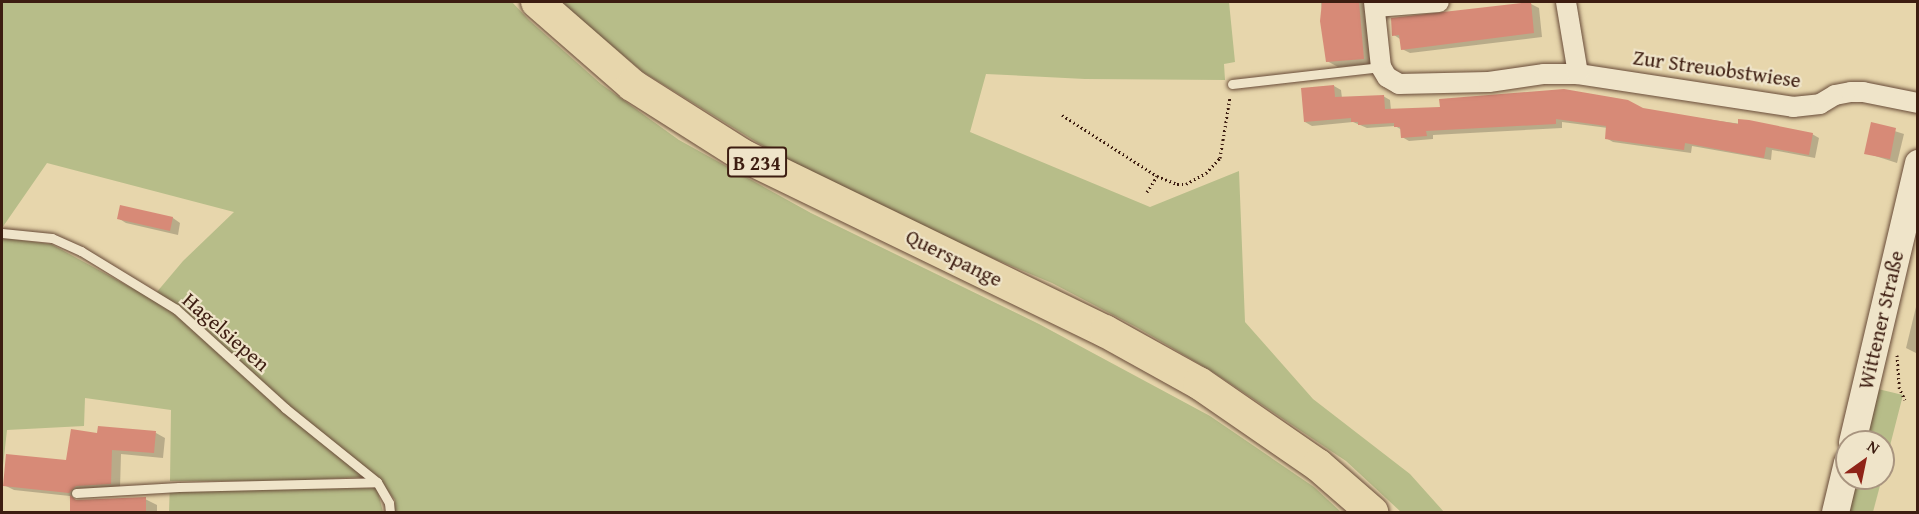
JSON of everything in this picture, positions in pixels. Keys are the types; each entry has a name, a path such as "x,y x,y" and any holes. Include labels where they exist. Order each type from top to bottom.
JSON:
{"main road":[{"name":"Querspange","path":"537,2 633,85 744,156 1105,331 1199,383 1301,453 1372,513"},
{"name":"Wittener Straße","path":"1855,430 1917,163"},
{"path":"1835,513 1840,490"}],"street":[{"path":"1381,67 1374,4 1439,2"},
{"path":"1566,2 1578,74"},
{"name":"Zur Streuobstwiese","path":"1381,67 1387,77 1399,84 1416,86 1489,82 1544,74 1578,74 1793,107 1820,104 1835,95 1851,92 1863,92 1917,103"}],"lane":[{"path":"1232,84 1381,67"},
{"name":"Hagelsiepen","path":"2,233 52,238 81,251 176,309 285,408 376,482 389,503 390,513"},
{"path":"76,493 179,487 376,482"}],"path":[{"path":"1062,115 1157,176 1177,184 1186,184 1217,165 1232,84"},
{"path":"1147,192 1157,176"},
{"path":"1878,332 1896,341 1899,387 1905,400"}],"green space":[{"path":"2,2 512,2 601,84 679,140 811,213 1039,324 1210,416 1314,487 1341,512 394,512 395,500 376,476 293,481 170,481 171,410 85,398 84,426 7,430 2,475 2,238 51,244 174,311 203,335 211,334 178,306 156,293 183,261 234,212 47,163 2,228"},
{"path":"560,2 1229,2 1235,62 1224,64 1225,80 1085,79 986,74 970,132 1150,207 1239,171 1245,322 1313,399 1410,474 1444,512 1401,512 1346,461 1213,372 1138,328 1052,283 892,216 758,143 643,72"},
{"path":"1878,389 1903,395 1894,430 1869,430"},
{"path":"170,481 170,491 377,488 383,512 169,512"},
{"path":"1854,490 1879,490 1873,512 1849,512"}],"building":[{"path":"1322,2 1359,2 1364,59 1326,62 1320,21"},
{"path":"1531,2 1534,33 1401,50 1399,35 1392,36 1391,18"},
{"path":"1334,85 1335,97 1384,95 1385,109 1440,107 1439,99 1564,89 1628,100 1643,108 1738,124 1738,119 1749,120 1813,133 1809,155 1766,147 1764,158 1685,143 1684,150 1605,139 1606,126 1556,119 1556,124 1426,131 1427,136 1401,138 1400,127 1394,127 1394,123 1358,125 1358,122 1351,122 1351,118 1304,122 1301,88"},
{"path":"1871,122 1896,128 1890,159 1864,154"},
{"path":"120,205 173,217 170,231 117,219"},
{"path":"98,426 156,431 154,453 112,450 111,484 76,486 69,493 3,486 6,454 66,460 71,429 97,433"},
{"path":"70,495 76,500 146,497 146,513 70,513"}]}
